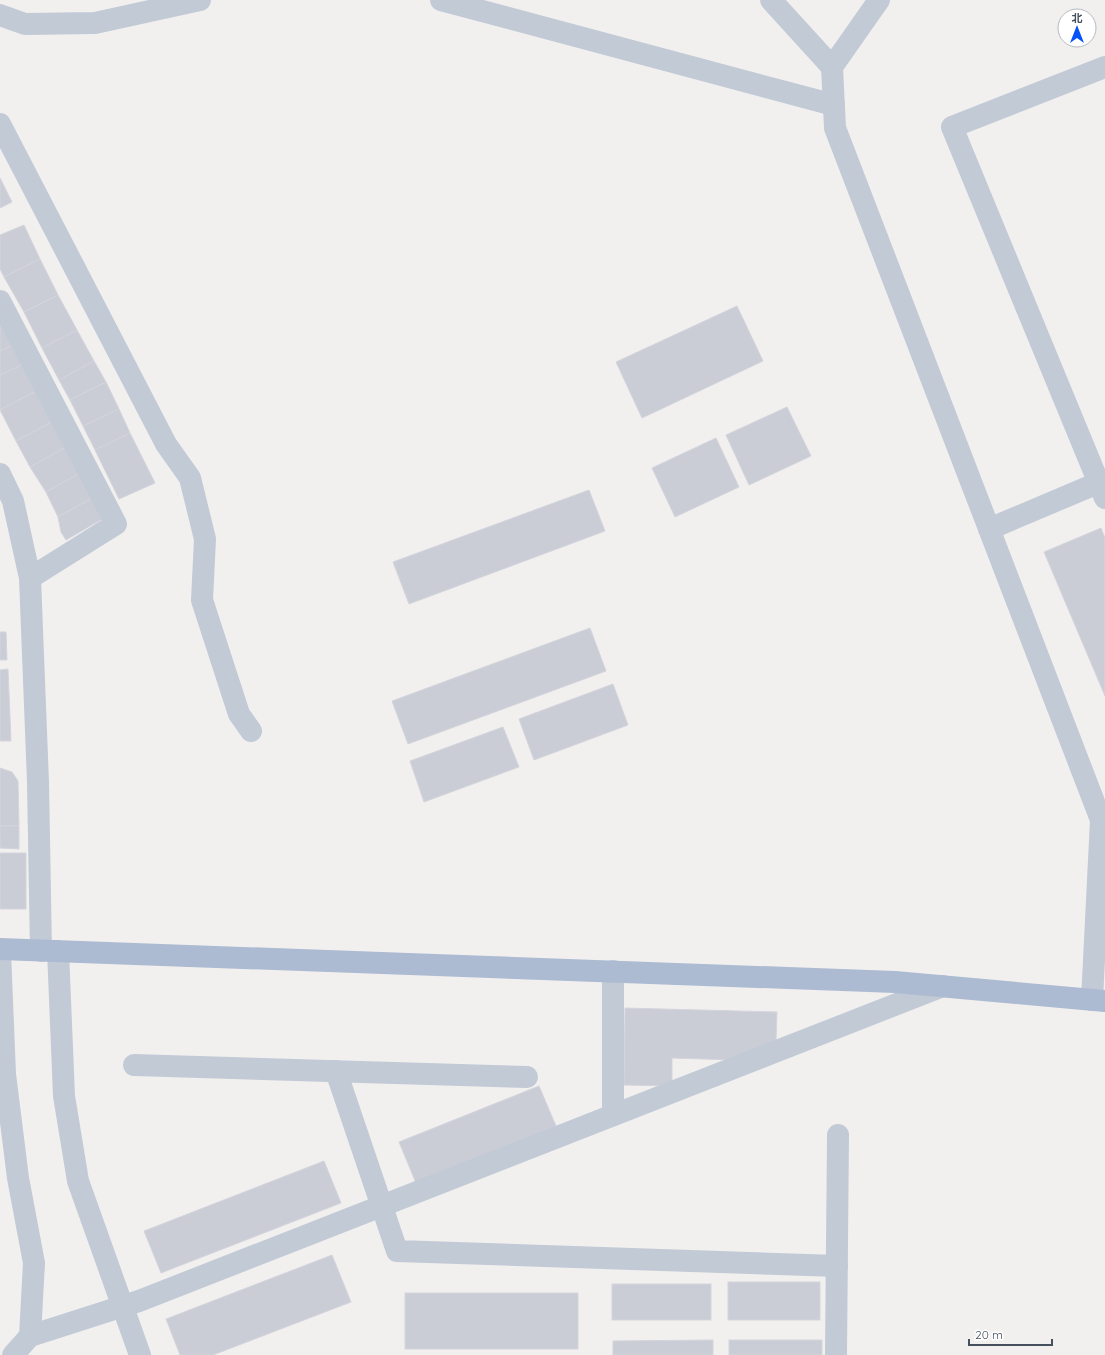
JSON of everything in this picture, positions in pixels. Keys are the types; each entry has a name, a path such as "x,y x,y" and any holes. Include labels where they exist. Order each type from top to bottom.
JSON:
{"main road":[{"path":"0,950 895,982 1098,1001"}],"street":[{"path":"0,15 25,24 95,23 200,0"},
{"path":"441,0 834,105"},
{"path":"771,0 832,67"},
{"path":"879,0 832,67 835,128 1101,820 1098,1001"},
{"path":"989,529 1103,487 952,127 1105,67"},
{"path":"0,124 166,444 190,478 205,540 202,600 239,714 251,731"},
{"path":"0,301 116,524 30,578"},
{"path":"0,474 14,501 30,578 38,782 49,951 64,1096 77,1173 140,1355"},
{"path":"0,950 5,1074 18,1178 34,1263 30,1336"},
{"path":"613,971 613,1115"},
{"path":"13,1355 30,1336 122,1306 943,986"},
{"path":"134,1065 527,1077"},
{"path":"336,1071 397,1251 837,1266"},
{"path":"836,1355 838,1135"}],"building":[{"path":"0,178 12,202 0,208"},
{"path":"24,225 40,259 4,277 0,269 0,235"},
{"path":"40,259 58,295 24,312 4,277"},
{"path":"58,295 77,330 42,348 24,312"},
{"path":"737,306 763,361 642,418 616,362"},
{"path":"0,319 13,345 0,351"},
{"path":"77,330 94,361 59,380 42,348"},
{"path":"13,345 24,364 0,375 0,351"},
{"path":"94,361 106,382 70,400 59,380"},
{"path":"24,364 38,390 0,410 0,375"},
{"path":"106,382 119,409 83,426 70,400"},
{"path":"38,390 54,421 16,441 0,410"},
{"path":"787,407 811,456 749,485 726,435"},
{"path":"119,409 130,433 95,450 83,426"},
{"path":"54,421 68,446 30,467 16,441"},
{"path":"130,433 155,483 119,499 95,450"},
{"path":"716,438 739,487 675,517 652,468"},
{"path":"68,446 82,472 46,492 30,467"},
{"path":"82,472 94,497 58,517 46,492"},
{"path":"589,490 605,531 409,604 393,562"},
{"path":"94,497 104,518 66,540 61,532 58,517"},
{"path":"1101,528 1105,538 1105,696 1044,552"},
{"path":"590,628 606,671 408,744 392,701"},
{"path":"0,632 6,632 7,660 0,660"},
{"path":"8,669 11,741 0,741 0,670"},
{"path":"613,684 628,725 534,760 519,719"},
{"path":"503,727 519,767 424,802 410,761"},
{"path":"0,768 12,772 18,781 19,826 0,826"},
{"path":"0,826 19,826 19,849 0,848"},
{"path":"0,853 26,853 26,909 0,909"},
{"path":"625,1008 777,1012 776,1040 734,1060 672,1058 672,1086 624,1085"},
{"path":"539,1086 556,1126 416,1183 399,1142"},
{"path":"324,1161 341,1203 161,1273 144,1231"},
{"path":"332,1255 351,1302 213,1355 180,1355 166,1319"},
{"path":"728,1282 820,1282 820,1320 728,1320"},
{"path":"612,1284 711,1284 711,1320 612,1320"},
{"path":"405,1293 578,1293 578,1349 405,1349"},
{"path":"713,1340 713,1355 613,1355 613,1341"},
{"path":"729,1340 822,1340 822,1355 729,1355"}]}
